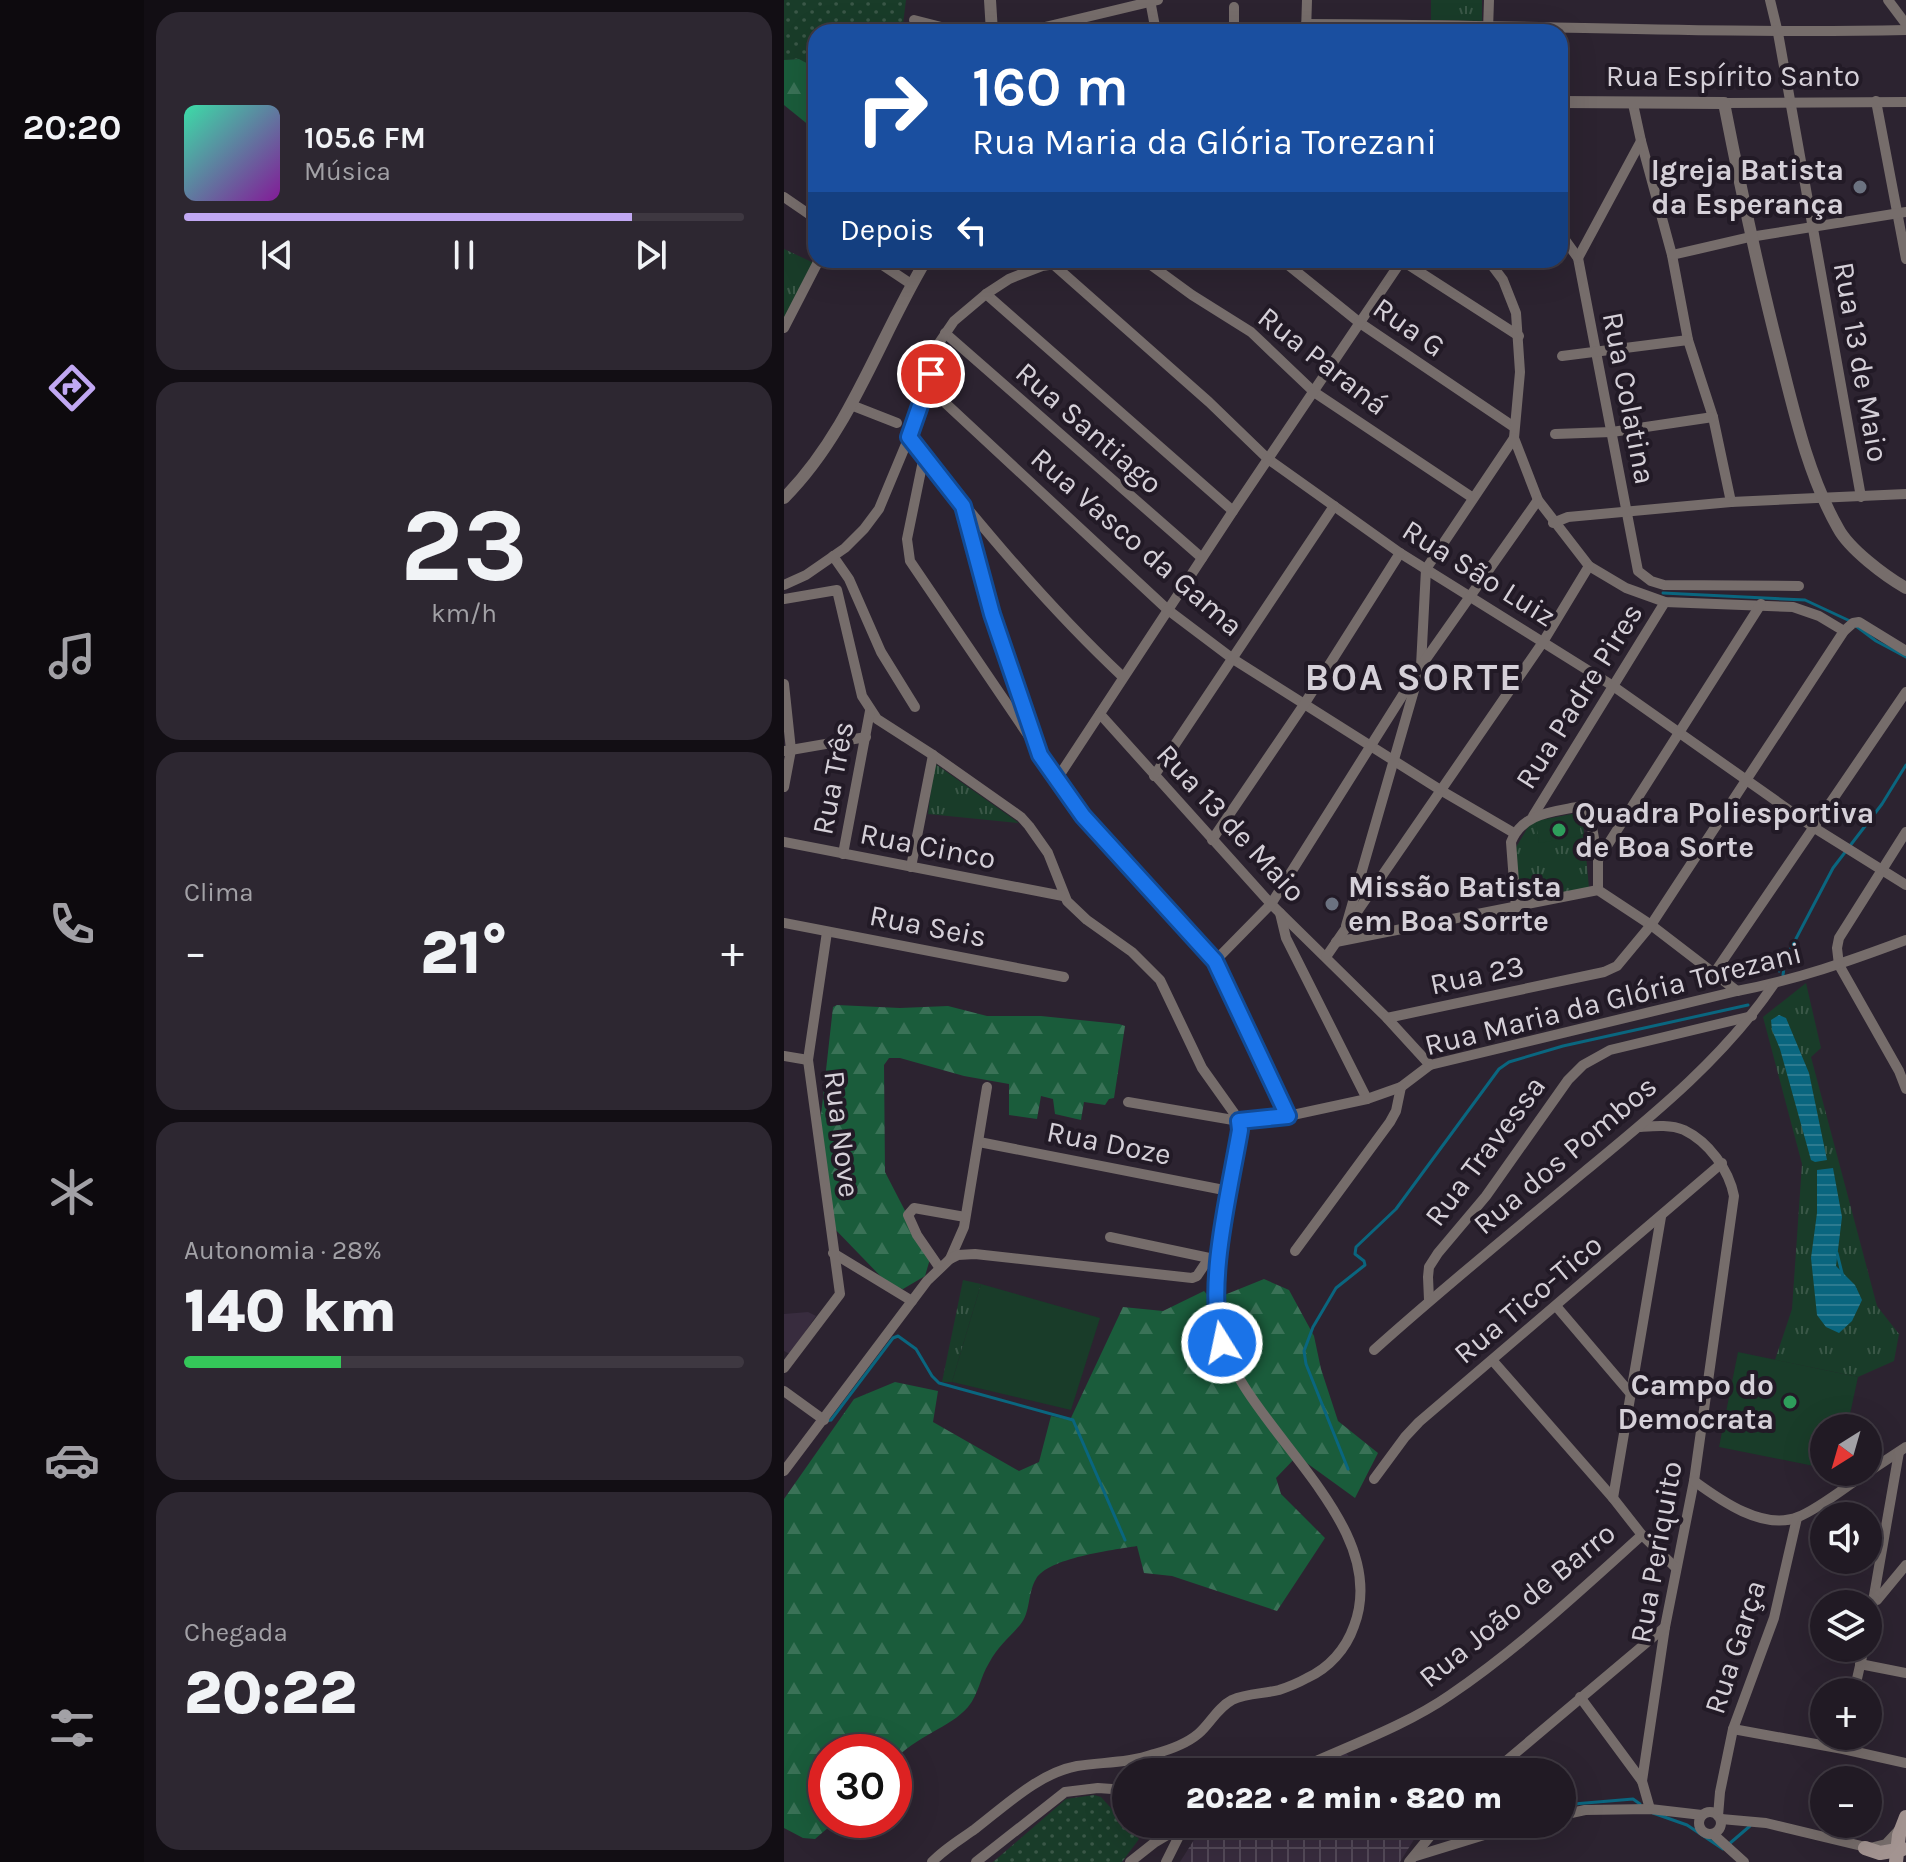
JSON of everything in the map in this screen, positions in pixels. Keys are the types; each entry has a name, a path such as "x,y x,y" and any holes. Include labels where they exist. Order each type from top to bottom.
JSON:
{"main road":[{"path":"1870,1850 1900,1844"}],"street":[{"path":"990,0 992,24"},
{"path":"1080,24 1153,0 1155,24"},
{"path":"1306,24 1307,0"},
{"path":"1488,24 1489,0"},
{"name":"Rua 13 de Maio","path":"1770,0 1861,497"},
{"path":"1888,0 1906,24"},
{"path":"1234,7 1234,24"},
{"path":"914,20 930,24"},
{"path":"1568,30 1778,33 1906,30"},
{"path":"1876,101 1902,213 1906,259"},
{"name":"Rua Espírito Santo","path":"1568,102 1906,102"},
{"path":"1724,103 1750,237 1797,422 1824,499 1839,531 1866,559 1906,588"},
{"path":"1633,104 1672,255 1688,340 1713,417 1731,502"},
{"path":"1578,258 1641,141"},
{"path":"784,197 808,214"},
{"path":"1672,255 1750,237 1902,213"},
{"name":"Rua Colatina","path":"1568,244 1578,258 1636,565 1642,576 1664,585 1799,586"},
{"path":"784,328 815,268"},
{"path":"887,268 911,284"},
{"path":"784,498 827,444 851,405 921,268"},
{"path":"784,585 806,575 833,556 855,538 879,509 909,437 945,333 986,294 1019,275 1044,268"},
{"name":"Rua São Luiz","path":"1057,268 1209,402 1268,459 1400,553 1613,686 1813,827 1906,885"},
{"name":"Rua Paraná","path":"1155,268 1251,332 1314,392 1473,498"},
{"name":"Rua G","path":"1292,268 1360,323 1514,433"},
{"path":"1057,779 1397,268"},
{"path":"1414,268 1519,336"},
{"path":"1493,268 1516,313 1519,336 1520,372 1514,433 1538,500 1589,566 1626,588 1665,602 1793,607 1906,651"},
{"name":"Rua Santiago","path":"986,294 1233,511"},
{"name":"Rua Santiago","path":"945,333 1202,558"},
{"path":"1562,356 1688,340"},
{"name":"Rua Vasco da Gama","path":"927,386 1168,610 1233,659 1514,833"},
{"path":"851,405 897,423"},
{"path":"1555,434 1612,432 1713,417"},
{"path":"1346,926 1421,666 1426,569 1514,433"},
{"path":"909,437 963,506 1059,614 1123,677"},
{"path":"924,456 907,539 910,561 1083,816 1215,961 1288,1116"},
{"path":"1553,523 1568,517 1731,502 1906,494"},
{"path":"1215,961 1271,904 1421,666 1538,500"},
{"path":"963,506 992,614 1040,755"},
{"path":"1154,776 1334,506"},
{"path":"1212,840 1305,703 1400,553"},
{"path":"833,556 849,579 881,652 915,707"},
{"path":"1326,957 1543,642 1589,566"},
{"path":"784,599 837,590 862,696 870,711 1021,817 1048,853 1063,896 1087,920 1153,971 1172,1001 1202,1068 1239,1121 1229,1191 1214,1259 1217,1320 1227,1355 1241,1381 1306,1471 1354,1547 1361,1594 1350,1636 1324,1668 1278,1690 1241,1696 1228,1703 1199,1734 1186,1742 1152,1755 1116,1763 1076,1766 1057,1772 1025,1791 932,1862"},
{"name":"Rua Padre Pires","path":"1533,816 1665,602"},
{"path":"1598,860 1761,604"},
{"name":"Rua 23","path":"1387,1018 1604,972 1617,966 1651,925 1849,627"},
{"path":"784,684 787,751 784,787"},
{"path":"1715,972 1906,692"},
{"name":"Rua Três","path":"843,854 870,711"},
{"name":"Rua 13 de Maio","path":"1100,714 1271,904 1387,1018 1430,1065"},
{"path":"787,751 866,737"},
{"path":"911,867 933,755"},
{"path":"1514,833 1533,816 1586,807 1598,860 1598,890"},
{"path":"1906,832 1839,938 1837,948 1839,965 1906,1089"},
{"name":"Rua Padre Pires","path":"1514,833 1510,850 1516,908"},
{"name":"Rua Cinco","path":"784,842 1063,896"},
{"path":"1336,942 1598,890 1651,925 1737,991"},
{"path":"1280,912 1286,938 1367,1099"},
{"name":"Rua Seis","path":"784,923 1064,977"},
{"name":"Rua Nove","path":"784,1368 840,1294 808,1060 827,932"},
{"name":"Rua Maria da Glória Torezani","path":"1128,1102 1239,1121 1288,1116 1367,1099 1401,1087 1430,1065 1774,984 1839,965 1906,940"},
{"name":"Rua dos Pombos","path":"1374,1350 1429,1300 1639,1127 1729,1042 1774,984"},
{"name":"Rua Travessa","path":"1429,1300 1429,1267 1438,1253 1486,1196 1568,1080 1583,1065 1610,1050 1752,1016"},
{"path":"784,1056 808,1060"},
{"path":"950,1259 965,1217 987,1087"},
{"path":"1295,1251 1390,1122 1396,1111 1401,1087"},
{"path":"1639,1127 1667,1126 1684,1130 1722,1163"},
{"name":"Rua Doze","path":"979,1142 1229,1191"},
{"name":"Rua Tico-Tico","path":"1374,1479 1405,1437 1722,1163"},
{"name":"Rua Periquito","path":"1650,1809 1642,1781 1665,1627 1694,1481 1734,1196 1731,1178 1722,1163"},
{"path":"939,1267 917,1235 908,1215 914,1208 922,1208 965,1217"},
{"path":"1613,1498 1661,1217"},
{"path":"1110,1237 1214,1259"},
{"path":"833,1253 912,1301"},
{"path":"784,1471 912,1301 939,1267 950,1259 966,1254 992,1254 1105,1270 1192,1278 1214,1259"},
{"path":"1556,1306 1631,1394"},
{"path":"1493,1361 1642,1535 1676,1568"},
{"path":"784,1391 824,1420"},
{"path":"1882,1463 1902,1449"},
{"path":"1876,1590 1902,1449"},
{"path":"1694,1481 1721,1501 1746,1514 1773,1519 1797,1518 1846,1486"},
{"name":"Rua Garça","path":"1719,1818 1720,1792 1733,1729 1774,1618 1797,1518"},
{"name":"Rua João de Barro","path":"1322,1758 1424,1711 1450,1695 1537,1628 1642,1535"},
{"path":"1882,1594 1906,1565"},
{"path":"1509,1758 1665,1627"},
{"path":"1857,1678 1860,1664 1906,1673"},
{"path":"1580,1697 1642,1781"},
{"path":"1733,1729 1810,1743"},
{"path":"1848,1750 1906,1763"},
{"path":"976,1862 1065,1792 1112,1789"},
{"name":"Rua Garça","path":"1704,1813 1720,1792"},
{"path":"1576,1812 1650,1809 1704,1813 1719,1818 1766,1823 1870,1850 1886,1844 1900,1844"},
{"path":"1677,1813 1701,1830 1713,1834 1744,1862"},
{"path":"1701,1830 1699,1822 1704,1813"},
{"path":"1713,1834 1720,1828 1719,1818"},
{"path":"1130,1862 1162,1838"},
{"path":"1166,1862 1178,1838"},
{"path":"1412,1859 1429,1838"},
{"path":"1412,1859 1477,1838"}],"shaded area":[{"path":"808,1312 816,1316 790,1354 784,1351 784,1314"},
{"path":"1195,1838 1415,1838 1400,1862 1180,1862"}],"green space":[{"path":"784,0 906,0 903,24 808,24 808,64 799,59 784,60"},
{"path":"1431,0 1482,0 1482,21 1431,20"},
{"path":"799,59 808,64 808,124 784,105 784,60"},
{"path":"784,249 808,260 808,268 812,268 784,324"},
{"path":"934,763 1019,823 928,814"},
{"path":"1582,812 1589,888 1523,902 1512,854 1531,822"},
{"name":"Quadra Poliesportiva de Boa Sorte","path":"1578,814 1581,836 1539,843 1536,823"},
{"path":"1806,983 1821,1048 1811,1057 1877,1306 1899,1334 1894,1361 1858,1377 1775,1360 1792,1309 1802,1164 1763,1017"},
{"path":"948,1006 987,1016 1041,1016 1125,1026 1114,1098 1105,1105 1084,1102 1081,1120 1055,1114 1053,1099 1041,1096 1037,1119 1009,1115 1009,1084 889,1058 884,1065 885,1172 930,1259 925,1276 903,1289 890,1286 831,1225 820,1124 833,1007 900,1008"},
{"path":"1264,1279 1289,1290 1314,1336 1338,1421 1378,1453 1355,1498 1297,1456 1276,1478 1281,1494 1325,1538 1277,1611 1172,1576 1144,1573 1137,1546 1082,1556 1053,1566 1036,1579 1023,1620 986,1668 972,1702 952,1721 912,1745 912,1734 808,1734 808,1838 816,1838 815,1839 803,1838 784,1828 784,1499 854,1399 895,1382 938,1391 933,1422 1019,1471 1039,1462 1051,1416 1070,1420 1123,1307 1163,1311 1204,1291 1212,1300"},
{"path":"963,1280 981,1284 952,1382 942,1382"},
{"path":"981,1284 1100,1318 1071,1410 952,1382"},
{"name":"Campo do Democrata","path":"1738,1352 1858,1377 1850,1414 1810,1414 1810,1465 1719,1447"},
{"path":"1101,1797 1112,1809 1112,1838 1139,1839 1122,1862 993,1862 1066,1799"}],"water":[{"path":"1779,1015 1786,1018 1809,1073 1827,1160 1811,1160 1772,1030 1771,1020"},
{"path":"1833,1168 1842,1217 1836,1266 1855,1285 1862,1300 1852,1321 1839,1333 1826,1327 1817,1315 1811,1258 1817,1213 1817,1170"}],"waterway":[{"path":"1663,593 1805,600 1850,621"},
{"path":"1856,626 1906,657"},
{"path":"1779,971 1833,868 1882,804 1906,765"},
{"path":"1783,975 1785,960"},
{"path":"1348,1469 1306,1364 1304,1351 1313,1327 1336,1288 1365,1265 1355,1254 1356,1247 1396,1209 1499,1069 1509,1062 1563,1046 1748,1005"},
{"path":"1837,1253 1843,1277"},
{"path":"825,1421 831,1420 893,1338 898,1336 916,1349 939,1383 1073,1420 1125,1540"},
{"path":"1576,1804 1633,1799 1640,1804"},
{"path":"1653,1813 1687,1825 1723,1849"},
{"path":"1729,1844 1750,1826"}],"place":[{"name":"Igreja Batista da Esperança","path":"1860,187"},
{"name":"Quadra Poliesportiva de Boa Sorte","path":"1559,830"},
{"name":"Missão Batista em Boa Sorrte","path":"1332,904"},
{"name":"Campo do Democrata","path":"1790,1402"}],"district":[{"name":"BOA SORTE","path":"1414,677"}],"route":[{"path":"931,374 909,437 963,506 992,614 1040,755 1083,816 1215,961 1288,1116 1239,1121 1215,1301 1222,1343"}]}
